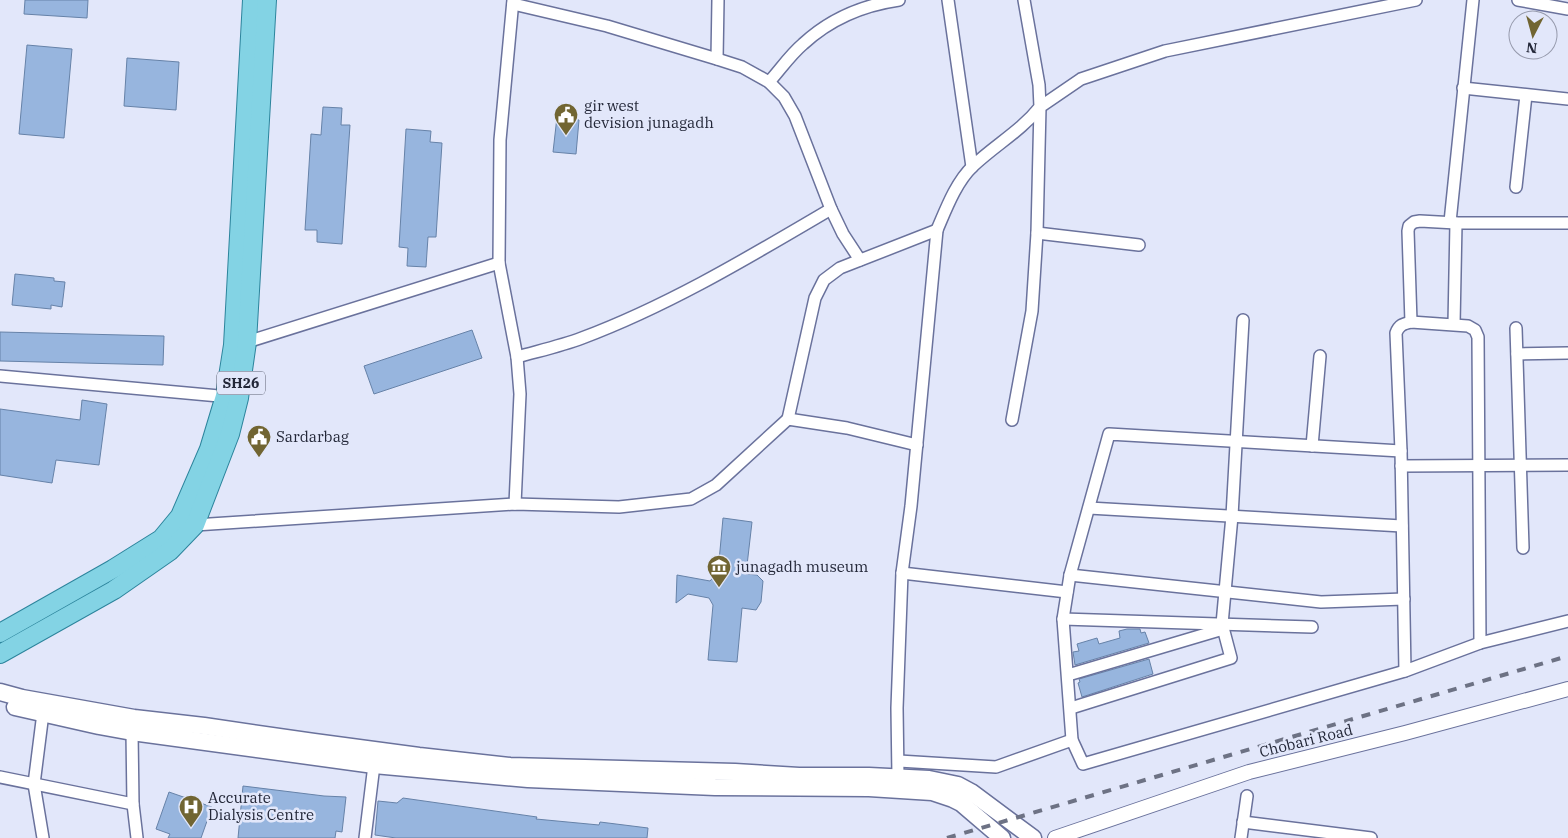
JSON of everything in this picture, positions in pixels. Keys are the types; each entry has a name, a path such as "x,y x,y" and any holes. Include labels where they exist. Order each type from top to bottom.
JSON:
{"main road":[{"name":"SH26","path":"0,654 114,590 170,551 195,525 230,434 233,344 252,0"},
{"name":"SH26","path":"0,633 161,539 180,516 232,397 247,342 267,0"},
{"path":"0,692 22,698 134,718 410,755 510,766 735,772 798,776 898,769 929,779 958,785 979,797 1032,838"},
{"path":"0,704 132,732 374,765 528,779 715,787 882,789 932,792 961,803 1002,838"}],"street":[{"path":"717,59 718,0"},
{"path":"770,82 802,44 827,26 854,11 879,3 900,0"},
{"path":"948,0 972,167"},
{"path":"1012,420 1032,311 1040,107 1039,85 1024,0"},
{"path":"1072,740 996,767 898,769 897,708 902,574 911,506 937,230 951,200 972,167 1029,121 1040,107 1081,79 1165,51 1416,0"},
{"path":"1454,324 1453,223 1463,88 1473,0"},
{"path":"1518,0 1568,9"},
{"path":"515,504 520,394 517,357 498,263 500,140 513,2 607,26 717,59 742,67 770,82 784,97 795,116 843,234 860,260"},
{"path":"1463,88 1568,99"},
{"path":"1516,187 1526,95"},
{"path":"517,357 581,338 658,305 735,265 832,209"},
{"path":"1411,322 1408,231 1409,226 1414,222 1568,223"},
{"path":"177,520 195,525 515,504 619,507 660,504 691,499 716,485 788,419 815,298 824,280 840,268 937,230"},
{"path":"1036,233 1139,245"},
{"path":"247,342 498,263"},
{"path":"1071,708 1231,658 1223,626 1232,516 1243,320"},
{"path":"1405,671 1401,451 1396,334 1398,327 1411,322 1468,326 1475,330 1478,337 1480,644"},
{"path":"1516,328 1523,548"},
{"path":"1517,354 1568,353"},
{"path":"1312,446 1320,356"},
{"path":"0,376 232,397"},
{"path":"788,419 847,428 917,445"},
{"path":"1401,451 1109,434 1070,575 1063,619 1072,740 1083,764 1405,671 1480,644 1568,621"},
{"path":"1401,466 1568,465"},
{"path":"1089,508 1402,526"},
{"path":"902,574 1067,592"},
{"path":"1070,575 1321,602 1404,599"},
{"path":"1063,619 1223,626 1312,627"},
{"path":"1068,675 1223,626"},
{"name":"Chobari Road","path":"1055,838 1249,772 1405,733 1568,688"},
{"path":"43,713 34,784 43,838"},
{"path":"132,732 133,804 137,838"},
{"path":"366,838 374,765"},
{"path":"0,776 133,804"},
{"path":"1241,838 1248,796"},
{"path":"1243,822 1320,835 1371,838"}],"building":[{"path":"25,0 88,0 87,18 24,14"},
{"path":"27,45 72,49 64,138 19,134"},
{"path":"127,58 179,62 176,110 124,106"},
{"path":"323,107 342,108 341,125 350,125 342,244 317,242 317,230 305,230 311,134 321,135"},
{"name":"gir west devision junagadh","path":"557,117 579,120 576,154 553,152"},
{"path":"406,129 431,131 430,142 442,143 436,237 428,237 426,267 407,266 408,248 399,247"},
{"path":"15,274 54,278 54,281 65,282 62,307 51,305 51,309 12,305"},
{"path":"472,330 482,358 374,394 364,366"},
{"path":"0,332 164,336 163,365 0,361"},
{"path":"82,400 107,404 99,465 56,460 52,483 0,475 0,409 80,420"},
{"name":"junagadh museum","path":"723,518 752,522 746,574 757,575 763,581 761,602 756,610 742,608 737,662 708,660 713,605 709,598 688,594 676,603 677,575 710,581 718,572"},
{"path":"1140,629 1141,633 1145,632 1149,643 1075,665 1073,652 1079,651 1077,644 1097,638 1099,644 1120,638 1119,631"},
{"path":"1149,659 1153,674 1082,697 1078,683 1080,682 1079,679"},
{"path":"243,786 346,797 342,832 336,831 335,838 238,838"},
{"path":"169,792 212,807 201,838 168,838 170,834 156,829"},
{"path":"403,798 537,817 536,819 599,825 600,822 648,828 647,838 396,838 375,835 378,801 397,803"}],"railway":[{"path":"947,838 1568,656"}],"place":[{"name":"gir west devision junagadh","path":"566,136"},
{"name":"Sardarbag","path":"259,458"},
{"name":"junagadh museum","path":"719,588"},
{"name":"Accurate Dialysis Centre","path":"191,828"}]}
